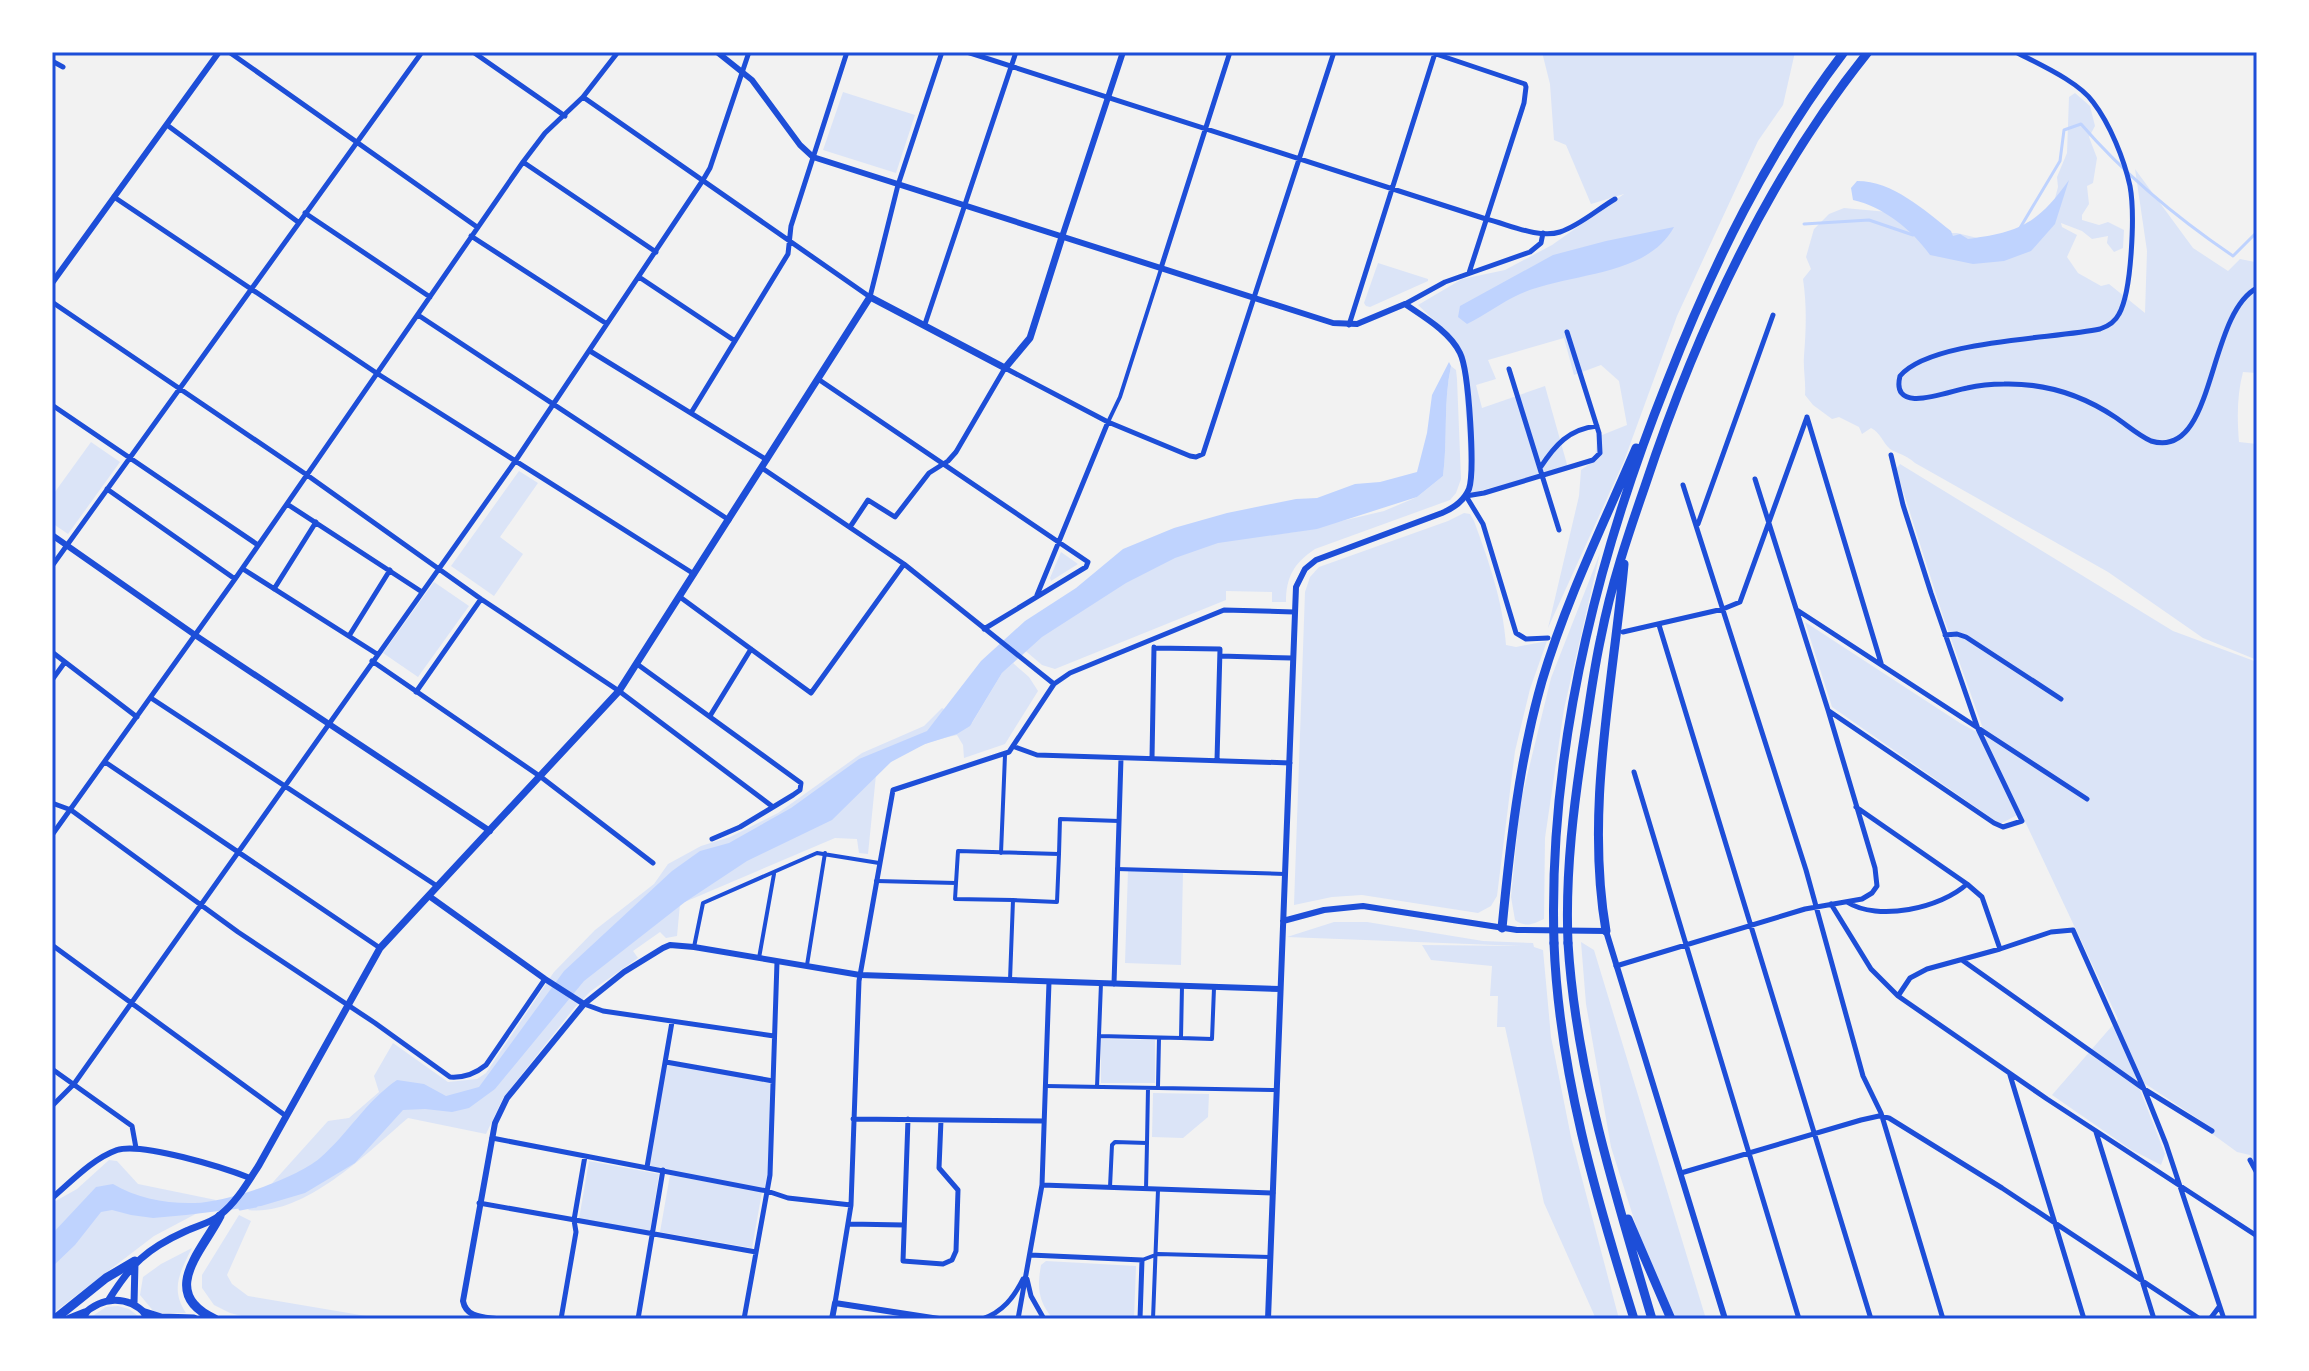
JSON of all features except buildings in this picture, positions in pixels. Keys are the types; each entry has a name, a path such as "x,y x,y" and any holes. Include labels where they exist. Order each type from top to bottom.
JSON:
{"highway":[{"path":"1634,1319 1576,1107 1559,1009 1553,921 1559,805 1583,646 1623,502 1672,368 1714,272 1754,188 1793,122 1844,52"},
{"path":"1652,1319 1582,1058 1568,943 1572,818 1593,678 1609,600 1685,375 1731,275 1796,155 1868,52"},
{"path":"1502,928 1519,786 1543,680 1587,556 1672,368"},
{"path":"1606,931 1600,871 1599,795 1627,541"},
{"path":"1610,1171 1671,1319"},
{"path":"215,1319 198,1308 187,1289 192,1261 220,1216"},
{"path":"55,1319 106,1278 135,1261"},
{"path":"70,1319 82,1316"},
{"path":"148,1316 194,1319"}],"main road":[{"path":"108,1301 135,1261 154,1246 220,1216 241,1191 380,948 619,691 870,297 1005,368 1030,338 1062,237"},
{"path":"134,1304 135,1261"},
{"path":"82,1316 95,1305 122,1300 134,1304 148,1316"}],"street":[{"path":"52,283 219,52"},
{"path":"229,52 477,227"},
{"path":"52,566 422,52"},
{"path":"473,52 565,116"},
{"path":"52,835 235,579 523,162 545,133 583,97 618,52"},
{"path":"717,52 756,84 800,145 813,157 1161,269 1349,325 1374,319 1437,285 1530,252 1541,243 1543,233"},
{"path":"52,1106 74,1084 516,460 656,252 710,168 749,52"},
{"path":"691,413 788,254 791,226 847,52"},
{"path":"583,97 870,297 898,185 942,52"},
{"path":"967,52 1486,219 1543,233 1563,231 1615,199"},
{"path":"925,324 1016,52"},
{"path":"1062,237 1123,52"},
{"path":"1036,596 1120,397 1230,52"},
{"path":"850,527 868,500 895,517 929,473 950,460 956,452 1005,368 1108,422 1190,456 1201,455 1334,52"},
{"path":"2016,52 2085,93 2103,118 2114,142 2130,187 2132,207 2125,302 2115,320 2100,329 1980,345 1915,363 1900,376 1902,394 1920,399 1981,385 2040,386 2085,400 2151,441 2173,442 2193,425 2236,307 2257,288"},
{"path":"1349,325 1434,53 1525,84 1524,103 1469,273"},
{"path":"52,61 63,67"},
{"path":"167,125 298,222"},
{"path":"523,162 656,252"},
{"path":"114,197 378,374 694,574"},
{"path":"305,213 430,297"},
{"path":"471,236 607,324"},
{"path":"639,277 735,341"},
{"path":"52,302 619,691 773,807"},
{"path":"1405,304 1449,338 1463,362 1471,476 1466,496 1483,524 1516,633 1526,639 1548,638"},
{"path":"418,315 729,520"},
{"path":"1697,525 1773,315"},
{"path":"1268,1319 1297,583 1312,563 1442,513 1466,496 1593,460 1602,449 1567,332"},
{"path":"590,351 691,413 904,564 1054,684"},
{"path":"1509,369 1559,530"},
{"path":"818,379 1059,541 1088,564 984,629"},
{"path":"52,405 258,545"},
{"path":"1623,632 1723,609 1736,604 1743,597 1807,417 1882,664"},
{"path":"1540,468 1552,449 1565,437 1597,426"},
{"path":"1828,710 1998,825 2010,826 2022,821 1978,729 1903,505 1891,455"},
{"path":"1616,966 1750,925 1862,899 1876,888 1876,871 1755,479"},
{"path":"1683,485 1817,907 1863,1076 1882,1116 1943,1319"},
{"path":"107,489 235,579"},
{"path":"287,504 422,592"},
{"path":"274,589 316,522"},
{"path":"52,535 195,635 490,831"},
{"path":"680,597 811,693 904,564"},
{"path":"242,568 377,654"},
{"path":"349,636 390,570"},
{"path":"416,692 481,599"},
{"path":"1796,609 2087,799"},
{"path":"832,1319 851,1205 860,975 893,790 1005,755 1015,747 1054,684 1070,673 1224,610 1294,612"},
{"path":"1659,625 1871,1319"},
{"path":"1945,635 1966,637 2061,699"},
{"path":"1152,758 1154,639"},
{"path":"1154,648 1220,649 1217,760"},
{"path":"710,716 751,649"},
{"path":"52,652 137,717"},
{"path":"1220,656 1292,658"},
{"path":"372,661 541,777 653,863"},
{"path":"52,680 65,662"},
{"path":"637,664 801,782 800,790 712,839"},
{"path":"151,698 438,887"},
{"path":"1015,747 1032,755 1290,763"},
{"path":"1001,853 1005,755"},
{"path":"1114,984 1121,758"},
{"path":"105,762 380,948"},
{"path":"1634,772 1799,1319"},
{"path":"52,803 71,810 200,904 450,1077 460,1078 486,1065 546,980"},
{"path":"1856,807 1982,897 2000,949"},
{"path":"1059,854 958,851 955,899 1057,902 1059,854 1060,819 1119,821"},
{"path":"694,947 703,903 817,853 879,863"},
{"path":"807,967 825,853"},
{"path":"1117,869 1285,874"},
{"path":"759,958 774,873"},
{"path":"876,881 956,883"},
{"path":"1847,902 1863,909 1888,913 1938,900 1967,884"},
{"path":"429,896 584,1004 603,1011 774,1036"},
{"path":"1010,980 1013,900"},
{"path":"1831,904 1871,969 1898,996 2257,1236"},
{"path":"1283,921 1324,910 1363,906 1529,931 1606,931 1725,1319"},
{"path":"1898,996 1905,983 1916,973 2051,932 2073,930 2144,1089 2181,1185 2224,1319"},
{"path":"52,945 286,1116"},
{"path":"496,1319 465,1309 463,1295 495,1123 507,1098 584,1004 624,972 670,945 860,975 1280,989"},
{"path":"1961,959 2144,1089 2212,1131"},
{"path":"744,1319 767,1191 777,962"},
{"path":"1018,1319 1042,1185 1049,982"},
{"path":"1097,1087 1101,983"},
{"path":"1181,1038 1182,986"},
{"path":"1099,1036 1212,1039 1214,987"},
{"path":"647,1167 672,1022"},
{"path":"1158,1088 1159,1038"},
{"path":"666,1062 773,1081"},
{"path":"52,1069 132,1126 136,1148"},
{"path":"2010,1073 2052,1222 2084,1319"},
{"path":"1046,1086 1277,1091"},
{"path":"1146,1189 1148,1088"},
{"path":"1681,1173 1882,1116 1899,1121 2200,1319"},
{"path":"853,1119 1045,1121"},
{"path":"908,1119 903,1261 943,1264 952,1260 956,1248 958,1190 939,1168 941,1120"},
{"path":"2096,1131 2154,1319"},
{"path":"491,1138 767,1191 788,1198 851,1205"},
{"path":"1110,1188 1112,1145 1115,1142 1147,1143"},
{"path":"52,1198 105,1156 122,1149 136,1148 230,1170 250,1178"},
{"path":"561,1319 585,1156"},
{"path":"2250,1160 2257,1173"},
{"path":"638,1319 663,1170"},
{"path":"1042,1185 1274,1193"},
{"path":"1153,1319 1158,1190"},
{"path":"479,1203 756,1252"},
{"path":"849,1224 904,1225"},
{"path":"1029,1255 1142,1260 1155,1254 1271,1257"},
{"path":"1140,1319 1142,1260"},
{"path":"982,1319 1007,1304 1026,1274"},
{"path":"1026,1274 1031,1296 1044,1319"},
{"path":"835,1303 936,1319"},
{"path":"2210,1319 2220,1306"}],"shaded area":[{"path":"1542,52 1795,52 1783,105 1758,141 1677,316 1624,461 1548,628 1579,496 1581,470 1595,460 1597,437 1627,425 1619,381 1601,365 1574,375 1564,338 1488,360 1496,379 1476,385 1482,408 1545,386 1568,468 1471,493 1462,357 1449,334 1418,305 1462,279 1505,270 1552,245 1624,194 1591,204 1566,145 1554,140 1550,84"},
{"path":"843,92 915,115 896,173 823,150"},
{"path":"2075,93 2090,106 2095,126 2089,137 2097,158 2093,183 2087,186 2089,204 2082,220 2099,225 2108,222 2124,230 2123,248 2114,252 2107,243 2108,236 2092,239 2082,231 2061,223 2062,227 2077,235 2067,257 2078,273 2101,286 2109,284 2145,313 2147,251 2135,169 2193,248 2228,271 2240,259 2257,260 2257,373 2243,372 2238,415 2239,442 2257,444 2257,660 2203,638 2108,572 1890,449 1871,428 1862,434 1859,427 1839,417 1832,419 1805,395 1806,308 1803,279 1811,269 1806,257 1814,229 1829,214 1844,208 1921,215 1948,233 2006,245 2054,202 2057,177 2067,153 2069,97"},
{"path":"1378,263 1428,281 1370,307 1366,306 1364,303"},
{"path":"1451,366 1456,370 1457,379 1461,479 1450,500 1315,549 1293,571 1286,602 1272,602 1272,592 1226,591 1226,600 1055,669 1042,665 1015,642 1165,548 1295,532 1384,511 1417,497 1443,476"},
{"path":"91,442 120,462 68,534 52,523 52,496"},
{"path":"1900,464 2173,631 2257,662 2257,1167 2250,1155 2237,1152 2211,1133 2212,1128 2135,1077 2165,1154 2161,1165 2130,1149 2052,1095 2118,1019 2021,813 2000,824 1832,707 1805,622 1986,737 1896,469"},
{"path":"519,471 538,483 500,537 523,554 494,596 451,566"},
{"path":"1464,513 1470,514 1474,521 1490,567 1499,597 1506,645 1516,647 1547,641 1530,689 1515,751 1497,896 1491,906 1478,913 1362,895 1294,905 1305,592 1310,577 1319,567"},
{"path":"1061,552 1078,564 1051,581 1050,578"},
{"path":"1600,553 1564,709 1545,838 1544,919 1526,925 1515,920 1511,897 1520,805 1551,678"},
{"path":"434,582 469,606 418,677 383,653"},
{"path":"1013,663 1029,677 1038,691 1005,744 964,758 963,745 957,735 913,749 884,767 876,775 868,854 859,853 857,839 835,838 680,904 677,936 666,938 660,932 633,951 638,958 591,991 575,1007 503,1098 486,1134 408,1118 355,1164 313,1193 269,1209 248,1210 328,1121 349,1118 379,1092 374,1076 393,1043 448,1082 477,1079 486,1073 554,972 595,930 654,884 668,864 701,846 730,837 778,813 862,753 924,726 942,708 972,723 1002,673"},
{"path":"1128,870 1183,872 1181,965 1125,963"},
{"path":"1334,922 1367,922 1483,941 1533,943 1534,947 1543,950 1551,1037 1571,1137 1619,1319 1596,1319 1544,1203 1505,1027 1497,1027 1498,996 1490,996 1492,966 1431,960 1422,945 1521,946 1287,937"},
{"path":"1581,942 1594,950 1706,1319 1671,1319 1646,1257 1611,1147 1586,1004"},
{"path":"1101,1039 1155,1040 1155,1083 1101,1083"},
{"path":"666,1062 773,1081 767,1191 647,1167"},
{"path":"1153,1093 1209,1094 1208,1117 1183,1138 1152,1137"},
{"path":"109,1160 117,1161 138,1184 216,1200 154,1236 52,1314 52,1203 77,1189"},
{"path":"589,1161 659,1174 650,1231 579,1219"},
{"path":"670,1175 762,1192 752,1248 660,1232"},
{"path":"239,1215 251,1221 227,1275 232,1284 248,1296 384,1319 253,1319 214,1305 202,1288 202,1275"},
{"path":"192,1248 178,1280 178,1296 186,1313 155,1313 140,1295 143,1277"},
{"path":"1046,1261 1136,1266 1134,1319 1053,1319 1044,1306 1039,1287 1041,1265"},
{"path":"106,1307 129,1309 142,1319 88,1319"}],"water":[{"path":"2069,180 2055,224 2031,251 2004,261 1973,264 1930,255 1896,221 1876,208 1853,200 1851,188 1857,181 1895,191 1919,206 1951,231 1953,236 1960,234 1968,239 2002,233 2027,223 2048,206"},
{"path":"1674,227 1661,244 1626,265 1520,294 1467,324 1458,317 1460,306 1553,255"},
{"path":"1449,362 1443,476 1417,497 1317,529 1218,543 1175,558 1126,583 1042,637 1002,673 970,726 891,762 832,820 747,861 685,902 584,981 495,1089 469,1108 452,1112 403,1110 355,1163 305,1193 261,1206 153,1218 112,1210 101,1212 75,1245 52,1267 52,1234 96,1187 113,1184 152,1199 174,1202 209,1202 225,1198 260,1188 309,1166 330,1149 376,1098 397,1080 424,1084 446,1096 479,1087 564,971 672,871 700,851 729,843 791,808 859,759 927,731 981,661 1025,621 1076,588 1123,549 1174,528 1227,513 1296,499 1317,498 1355,484 1380,482 1417,472 1432,395"}],"waterway":[{"path":"2020,228 2060,161 2064,130 2081,124 2152,195 2233,256 2257,232"},
{"path":"1804,224 1869,220 1913,235"},
{"path":"240,1209 256,1206"}]}
